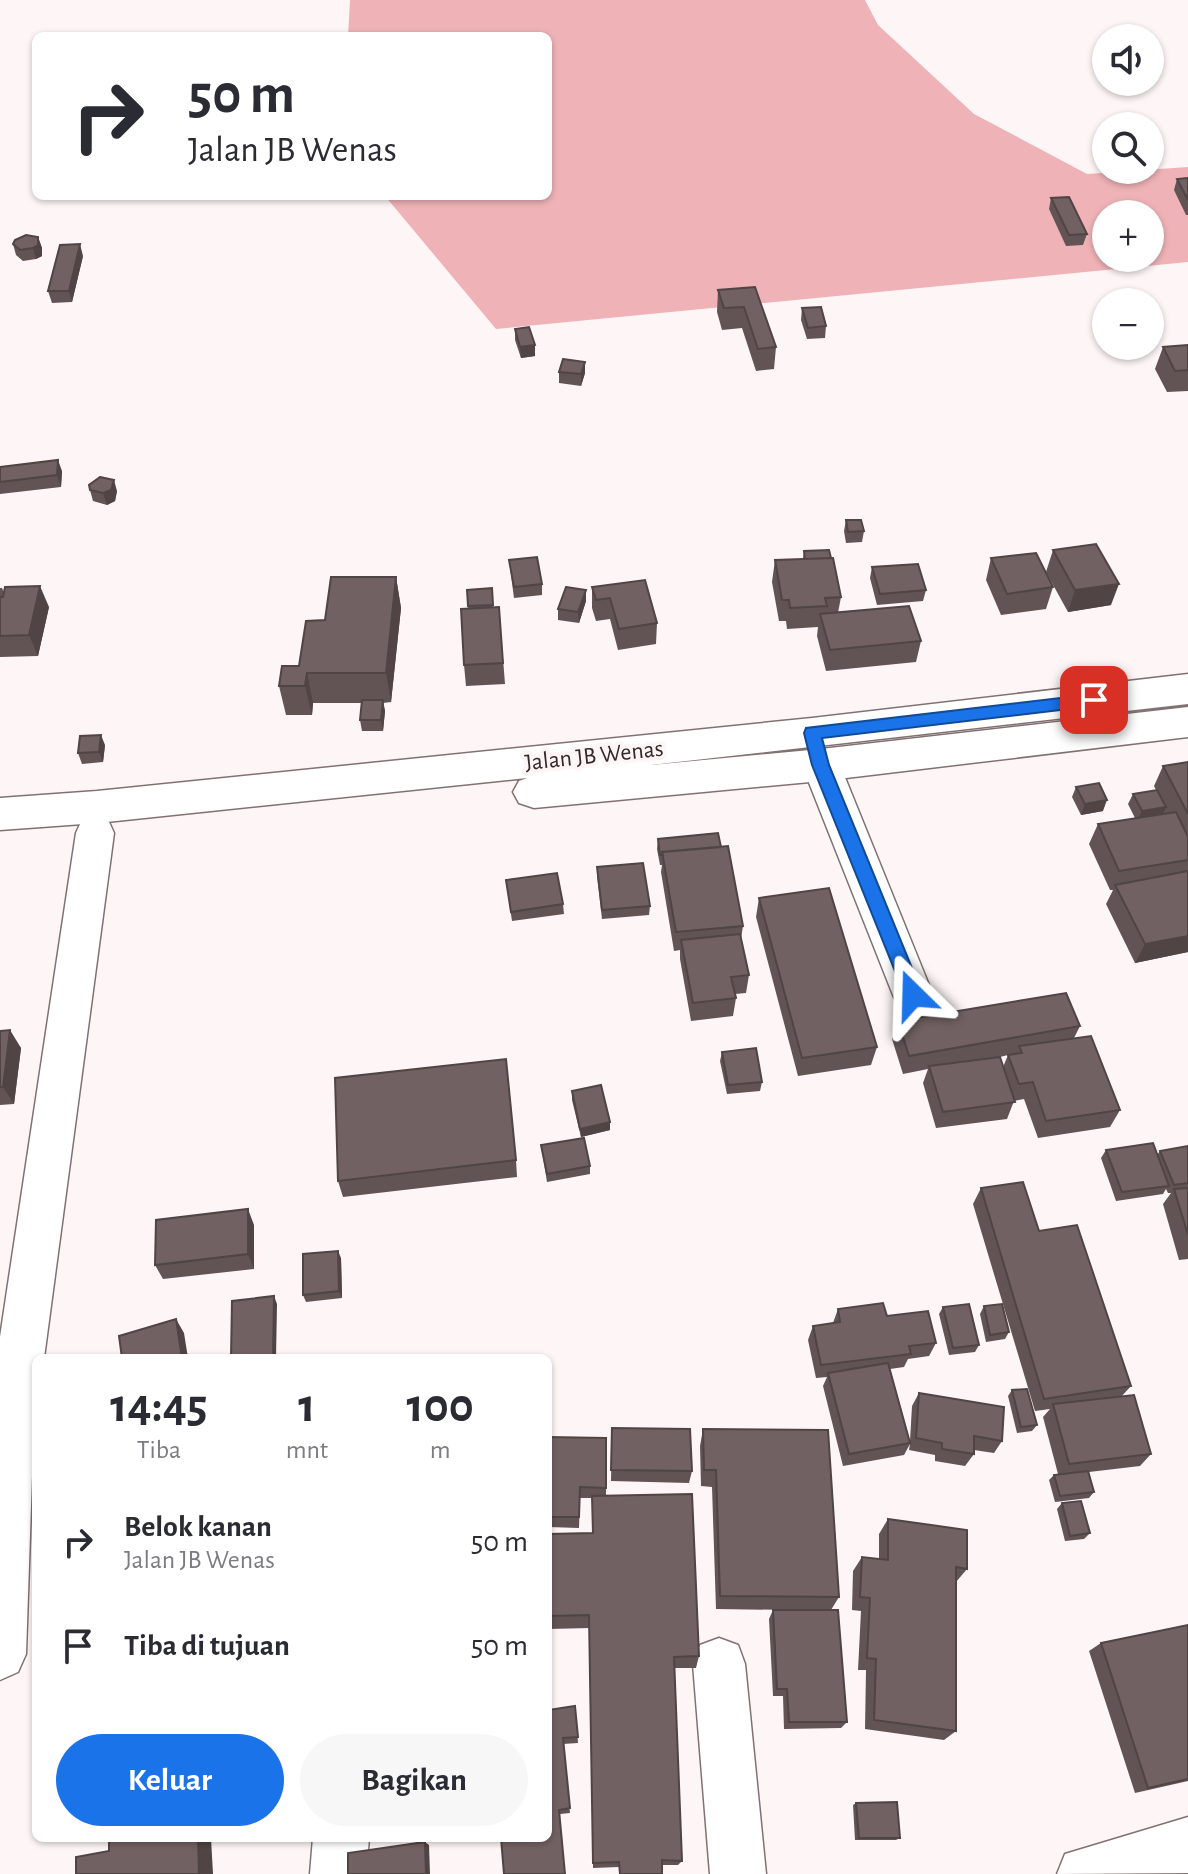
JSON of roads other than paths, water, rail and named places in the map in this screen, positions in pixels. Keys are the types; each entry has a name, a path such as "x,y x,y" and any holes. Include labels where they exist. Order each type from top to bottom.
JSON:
{"main road":[{"name":"Jalan JB Wenas","path":"0,842 816,749 1188,689"},
{"name":"Jalan JB Wenas","path":"0,814 1188,722"}],"street":[{"path":"816,749 913,995"},
{"path":"0,1654 11,1424 95,833"},
{"path":"719,1664 738,1874"},
{"path":"338,1874 341,1842"},
{"path":"1100,1873 1188,1845"}]}
